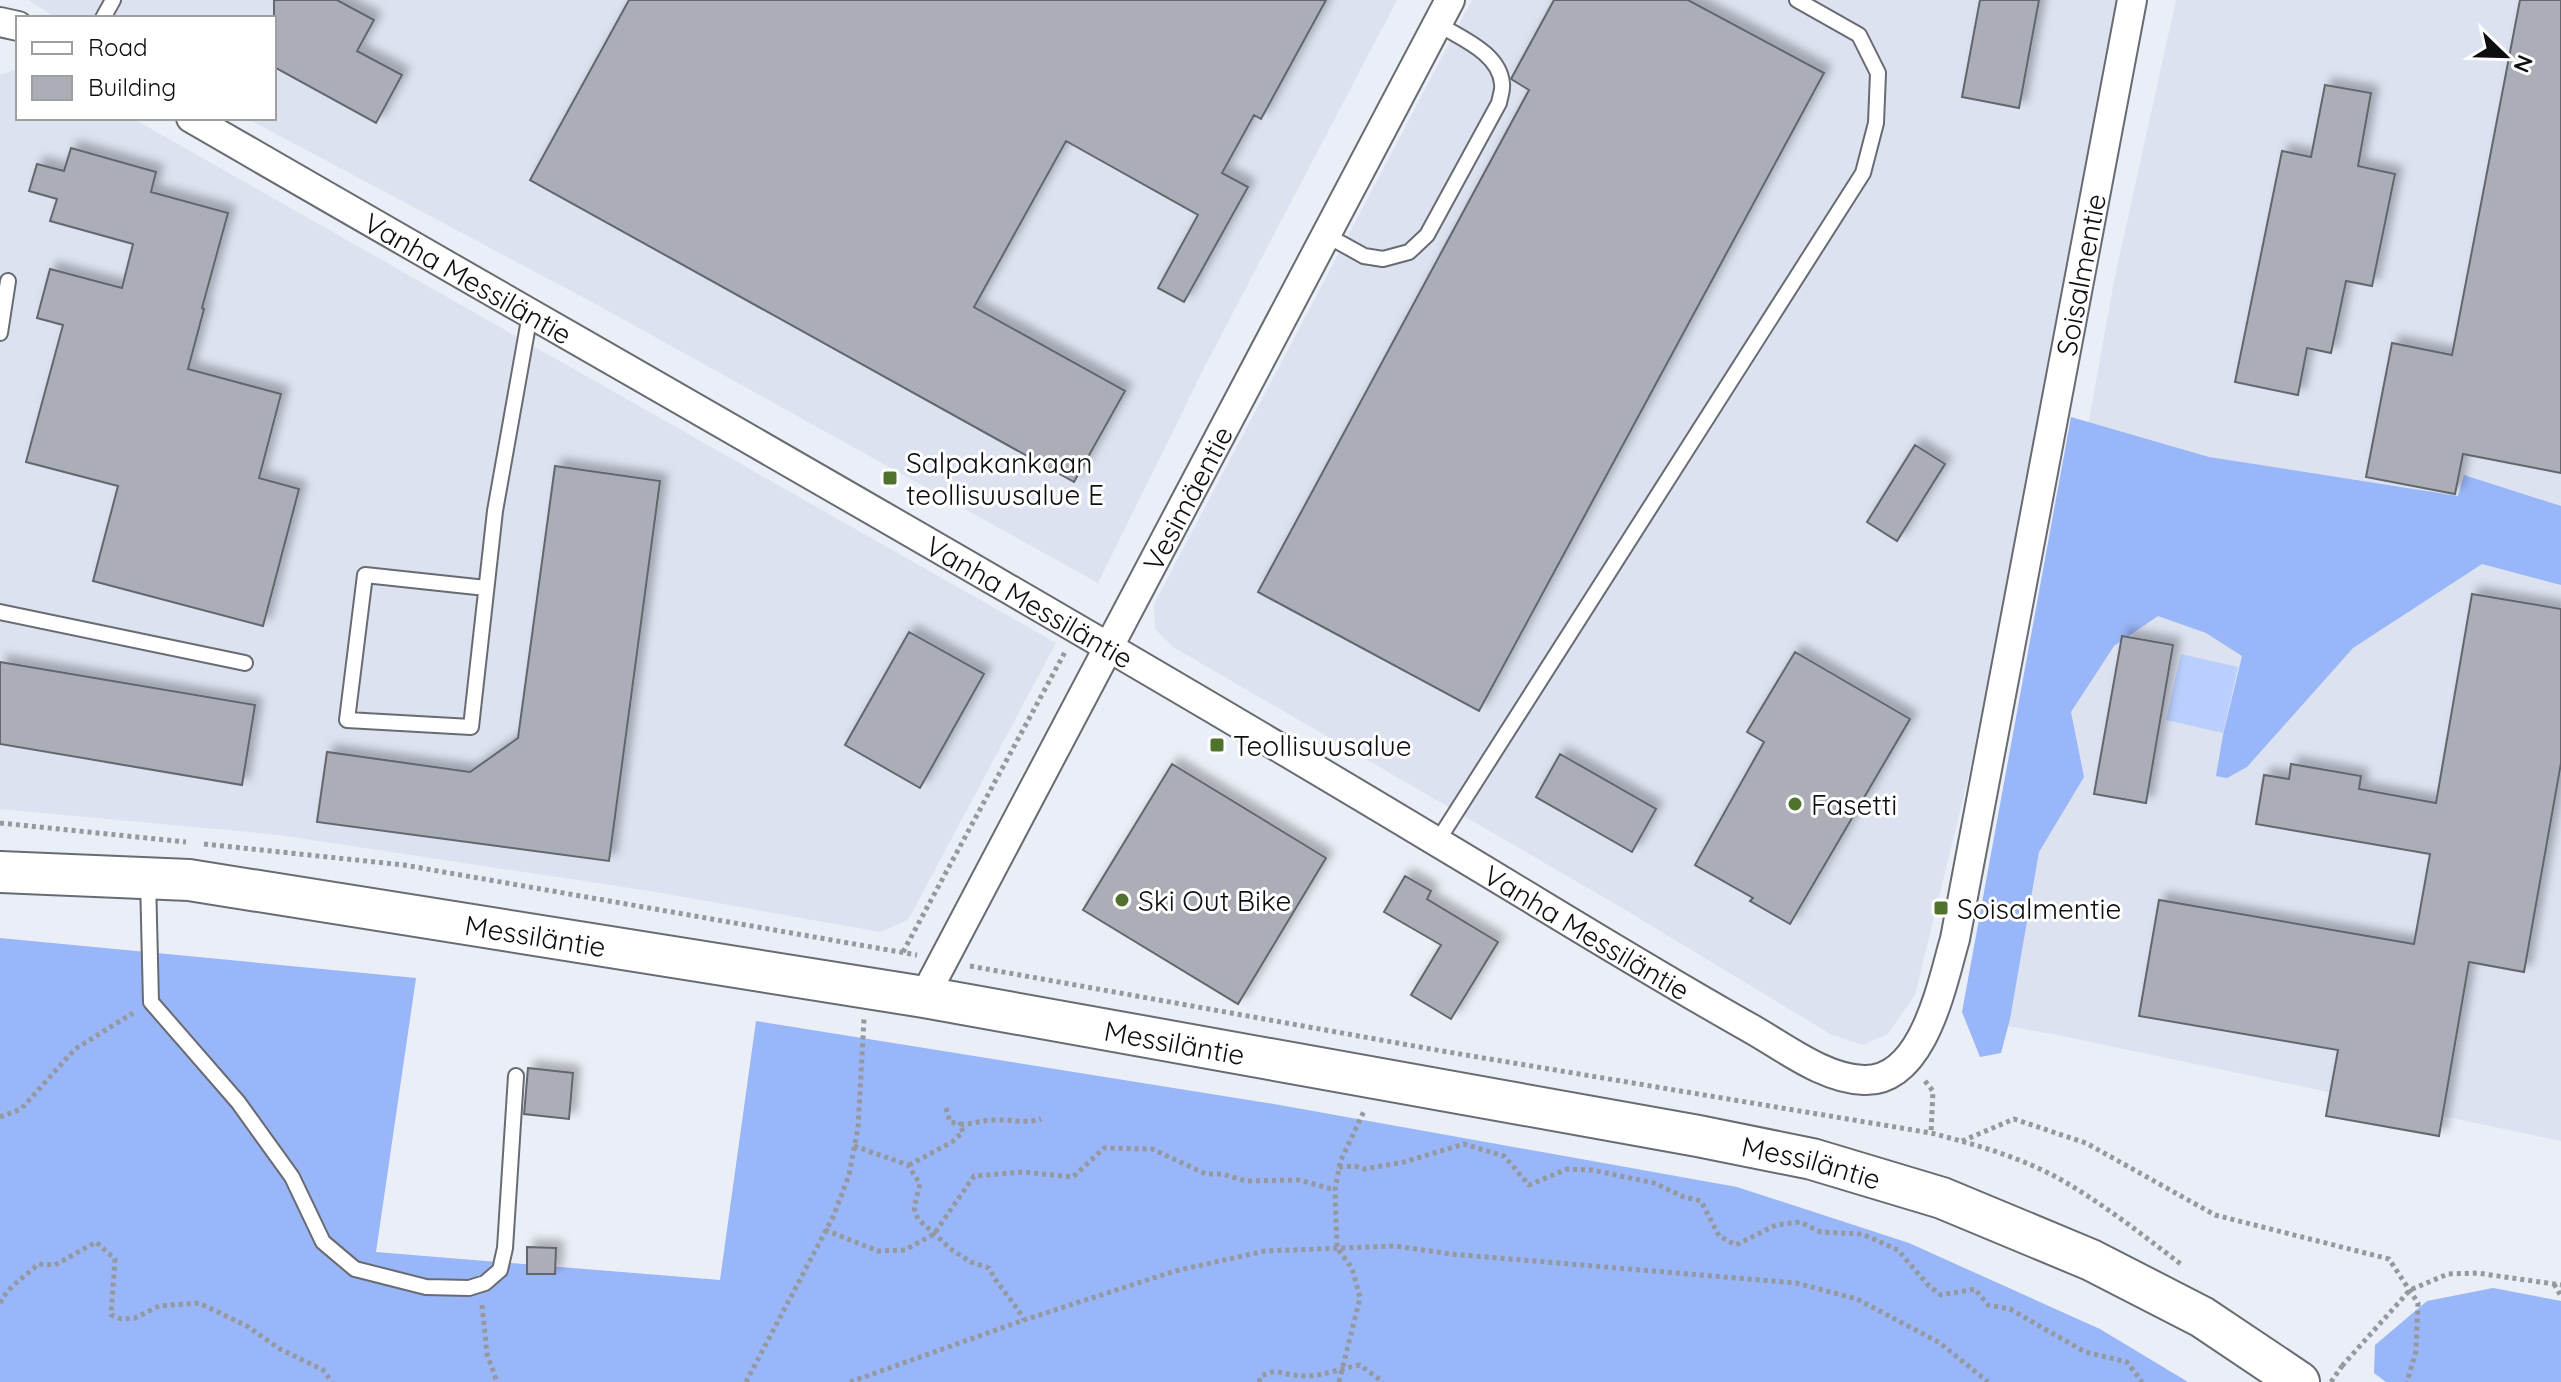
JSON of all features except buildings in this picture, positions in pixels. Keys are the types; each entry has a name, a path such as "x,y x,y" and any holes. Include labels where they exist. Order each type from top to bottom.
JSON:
{"street":[{"name":"Soisalmentie","path":"1868,1081 1899,1070 1916,1049 1934,1012 1955,939 2132,0"},
{"name":"Vesimäentie","path":"924,997 1444,12"},
{"name":"Vanha Messiläntie","path":"194,120 1107,647 1667,981 1828,1072 1868,1081"},
{"name":"Messiläntie","path":"0,872 189,880 924,997 1812,1159 1942,1198 2091,1260 2202,1317 2299,1382"}],"lane":[{"path":"1437,842 1863,173 1876,123 1878,73 1859,35 1797,0"},
{"path":"1326,235 1364,256 1383,259 1409,252 1427,235 1499,103 1502,84 1497,66 1444,12"},
{"path":"0,333 8,281"},
{"path":"486,588 365,575 347,720 471,727 495,511 530,314"},
{"path":"0,612 245,663"},
{"path":"148,878 151,1002 238,1102 292,1177 323,1242 355,1269 426,1287 469,1288 485,1283 500,1270 505,1248 516,1076"}],"path":[{"path":"903,952 1077,630"},
{"path":"746,1382 825,1230 849,1175 866,989"},
{"path":"0,1117 21,1109 75,1049 151,1002"},
{"path":"1908,1059 1933,1091 1931,1133"},
{"path":"1339,1382 1360,1298 1352,1268 1337,1248 1335,1190 1339,1167 1366,1105 1373,1077"},
{"path":"946,1108 950,1122 960,1124 975,1125 984,1120 1015,1123 1041,1119"},
{"path":"1961,1141 2014,1119 2086,1143 2215,1215 2389,1259 2418,1303 2418,1338 2407,1382"},
{"path":"908,1165 952,1142 963,1132 960,1124"},
{"path":"1339,1167 1364,1169 1404,1162 1464,1144 1504,1156 1529,1185 1572,1169 1662,1186 1701,1201 1719,1236 1736,1245 1776,1225 1800,1222 1821,1232 1862,1234 1898,1250 1928,1285 1941,1295 1975,1289 1988,1305 2010,1309 2085,1352 2127,1362 2142,1382"},
{"path":"854,1146 908,1165 920,1184 914,1208 918,1219 971,1262 989,1268 999,1287 1014,1300 1024,1320"},
{"path":"825,1230 878,1251 905,1250 934,1234 974,1176 1023,1172 1073,1177 1104,1148 1152,1149 1206,1174 1222,1174 1246,1181 1299,1180 1335,1190"},
{"path":"0,1303 7,1288 27,1276 38,1264 55,1265 96,1242 115,1259 111,1315 121,1319 135,1318 159,1306 199,1303 247,1326 280,1349 323,1370 332,1382"},
{"path":"850,1382 1024,1320 1175,1271 1265,1251 1395,1246 1451,1254 1796,1283 1857,1299 1940,1343 1988,1382"},
{"path":"2331,1382 2410,1290 2455,1274 2477,1273 2561,1285"},
{"path":"2553,1283 2561,1296"},
{"path":"469,1288 481,1301 487,1354 497,1382"},
{"path":"1259,1382 1261,1376 1275,1371 1296,1380 1360,1365 1383,1382"}],"shaded area":[{"path":"28,0 1397,0 1205,366 1098,583 590,301 250,120 276,120 276,16 54,16"},
{"path":"1472,0 2117,0 1996,645 1967,783 1915,995 1888,1034 1863,1045 1832,1035 1617,905 1173,647 1155,629 1154,604"},
{"path":"2176,0 2561,0 2561,1141 2053,1034 1981,1022 2114,281"},
{"path":"16,70 16,120 136,120 1056,643 908,920 880,932 656,892 279,835 0,809 0,75"},
{"path":"2071,417 2209,457 2458,496 2464,475 2561,506 2561,585 2482,564 2353,648 2247,767 2227,778 2216,776 2242,656 2206,633 2158,616 2114,646 2071,712 2084,777 2039,852 2010,1019 2001,1053 1980,1057 1962,1012"},
{"path":"2181,654 2238,667 2223,733 2166,720"},
{"path":"0,938 416,978 376,1252 720,1280 756,1021 1274,1104 1737,1187 1909,1243 2100,1329 2188,1382 0,1382"},
{"path":"2493,1288 2561,1301 2561,1382 2386,1382 2374,1373 2375,1345 2427,1301"}],"place":[{"name":"Salpakankaan teollisuusalue E","path":"890,478"},
{"name":"Teollisuusalue","path":"1217,745"},
{"name":"Fasetti","path":"1795,804"},
{"name":"Ski Out Bike","path":"1122,900"},
{"name":"Soisalmentie","path":"1941,908"}]}
